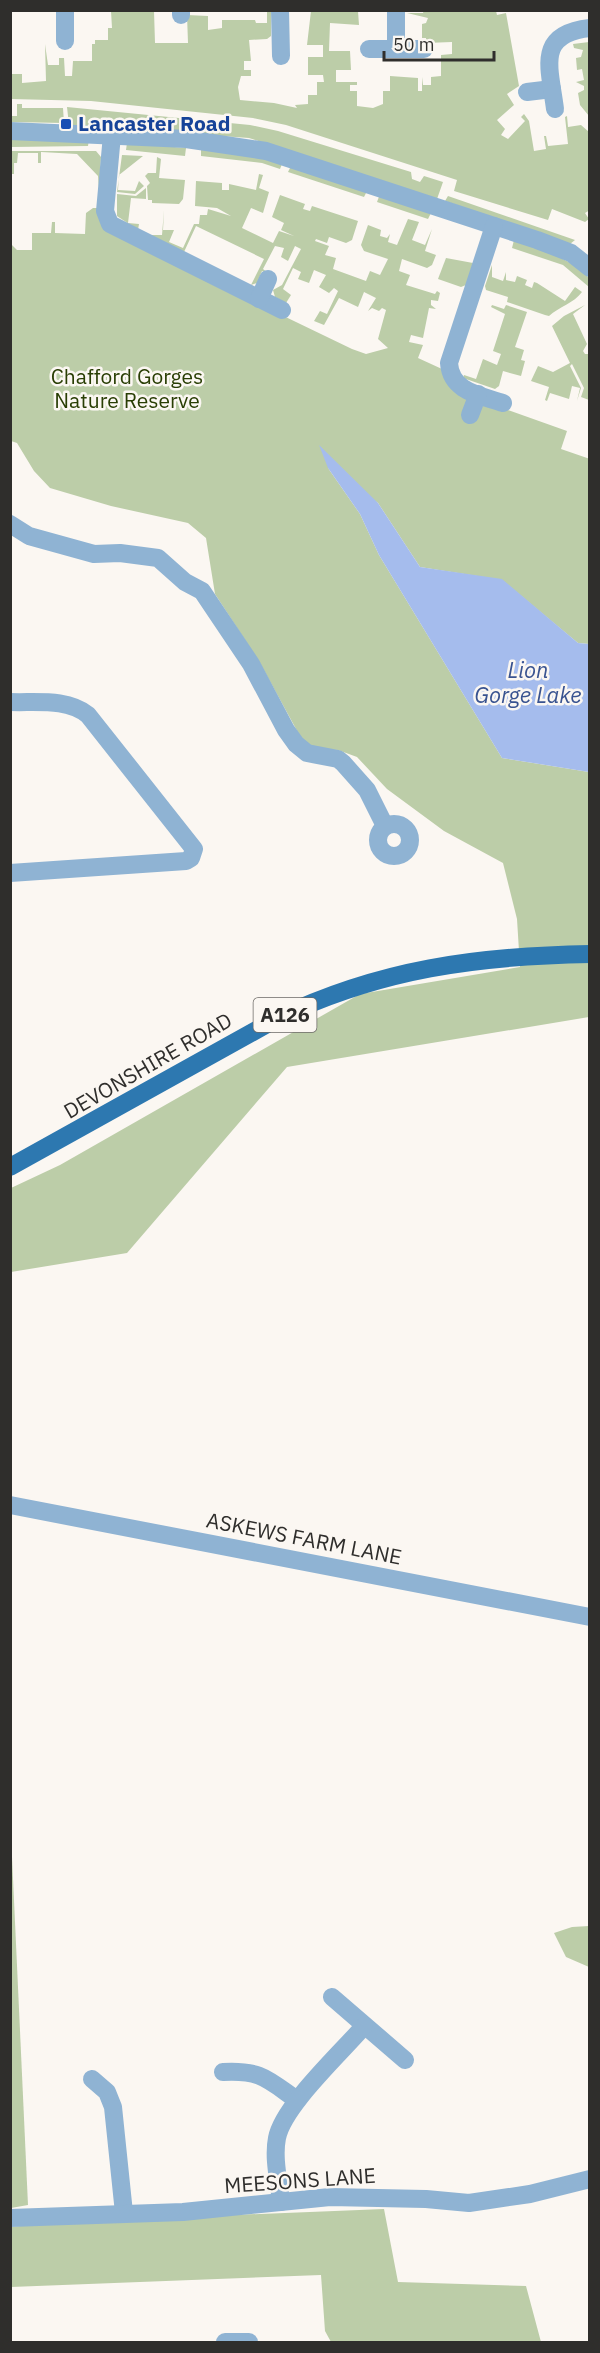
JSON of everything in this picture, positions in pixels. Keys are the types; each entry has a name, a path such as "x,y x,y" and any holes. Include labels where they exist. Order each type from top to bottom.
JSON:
{"main road":[{"name":"DEVONSHIRE ROAD","path":"10,1167 278,1018 319,999 411,970 521,956 590,954"}],"street":[{"path":"65,10 65,40"},
{"path":"280,10 281,56"},
{"path":"396,10 396,49"},
{"path":"555,109 549,58 554,42 565,32 590,28"},
{"path":"369,49 424,49"},
{"path":"527,93 552,90"},
{"path":"10,131 186,139 266,151 571,253 590,268"},
{"path":"112,135 105,211 110,224 282,310"},
{"path":"494,226 449,363 453,380 458,386 503,403"},
{"path":"259,299 268,279"},
{"path":"470,416 478,394"},
{"path":"10,524 29,536 94,554 120,553 158,558 185,582 202,591 251,664 291,737 307,753 338,759 344,763 367,790 385,826"},
{"path":"10,702 68,704 88,715 146,791 188,838 194,849 191,858 186,861 10,873"},
{"name":"ASKEWS FARM LANE","path":"10,1505 590,1617"},
{"path":"332,1997 405,2060"},
{"path":"281,2202 276,2139 281,2123 297,2100 364,2026"},
{"path":"223,2072 247,2071 261,2075 297,2100"},
{"path":"92,2079 107,2092 113,2107 124,2213"},
{"name":"MEESONS LANE","path":"10,2218 183,2212 348,2197 477,2202 530,2194 590,2179"},
{"path":"225,2343 249,2343"}],"green space":[{"path":"424,10 496,11 497,15 506,13 519,86 507,94 514,105 497,120 505,129 501,135 508,139 525,121 521,117 524,114 529,121 534,151 546,149 544,136 546,136 548,146 568,144 565,117 567,116 568,127 581,125 589,132 590,210 585,213 589,219 585,222 552,209 548,220 454,191 457,180 286,125 253,118 91,101 11,99 10,74 22,74 22,83 46,81 45,44 48,65 59,65 59,58 64,58 65,76 72,76 73,61 92,61 92,44 95,44 95,40 108,40 108,28 112,28 111,11 154,11 155,43 188,43 187,15 208,16 208,30 222,28 222,20 255,20 256,23 267,23 267,12 271,12 271,36 267,39 249,40 251,61 244,61 244,70 251,70 251,76 241,76 238,87 240,100 297,108 295,105 308,104 308,95 317,95 317,82 324,82 323,75 308,75 308,57 323,57 323,45 307,45 311,11 358,11 359,25 330,23 329,51 350,51 351,70 336,70 336,82 357,82 357,85 350,85 350,91 357,91 357,106 373,108 383,104 383,91 390,91 390,76 418,78 418,91 422,91 422,77 423,85 431,85 431,77 441,76 441,55 452,54 452,42 426,43 426,38 422,38 422,24 426,23 428,18 407,13 423,13"},
{"path":"590,42 589,116 580,105 578,93 584,90 584,86 576,82 584,80 582,69 577,70 576,58 581,57 583,50 574,48 573,44"},
{"path":"17,104 22,104 22,108 63,108 64,123 11,122 10,116 17,116"},
{"path":"67,107 250,125 278,131 411,172 412,179 420,182 424,176 443,182 437,199 249,138 69,125"},
{"path":"89,139 88,146 11,147 10,140"},
{"path":"127,143 186,148 185,156 126,150"},
{"path":"201,149 251,155 282,164 280,169 262,163 201,156"},
{"path":"10,151 96,151 101,157 99,190 98,176 77,154 41,152 41,163 38,163 38,153 18,153 17,163 14,163 14,174 11,174"},
{"path":"122,155 143,156 119,175"},
{"path":"157,157 161,159 159,178 185,180 183,199 179,204 152,203 152,200 148,200 147,186 150,183 145,176 148,173 156,173"},
{"path":"291,166 367,191 364,197 288,172"},
{"name":"Chafford Gorges Nature Reserve","path":"259,174 263,175 259,188 269,192 263,213 251,208 242,228 273,243 279,231 294,236 281,230 284,223 272,217 280,195 305,204 303,209 310,211 312,206 358,221 352,240 346,243 329,237 327,243 316,239 315,241 329,246 325,255 336,258 333,269 366,281 370,271 380,275 388,259 364,251 361,245 368,225 381,230 380,236 387,238 390,234 388,242 397,245 408,219 419,222 412,240 425,245 432,229 425,251 436,255 432,265 427,268 402,259 399,271 410,275 406,285 435,294 437,291 440,293 438,301 431,300 431,305 436,309 429,308 423,338 411,335 409,342 423,345 418,358 442,369 479,410 485,404 491,404 567,431 561,449 590,459 589,644 578,643 502,580 420,567 378,503 328,468 360,514 379,555 502,758 589,772 589,1017 287,1067 127,1253 11,1272 11,1188 60,1165 360,994 520,967 517,919 503,863 444,831 387,789 357,757 338,750 307,749 260,663 215,594 206,538 188,523 111,506 50,488 34,471 17,443 11,441 10,243 17,250 32,250 32,233 51,233 52,222 55,222 55,233 85,234 86,213 93,208 101,208 115,235 352,349 366,354 388,348 378,339 386,310 382,308 379,311 372,308 368,311 376,298 364,292 358,307 339,298 324,325 314,321 320,311 327,314 338,291 334,288 329,293 319,287 326,275 314,270 309,283 298,279 301,272 293,268 283,289 291,295 286,303 275,297 273,290 282,285 301,249 295,246 288,261 281,257 284,248 275,246 263,269 270,275 262,271 257,283 251,285 264,259 196,226 184,252 150,235 162,235 164,210 163,230 174,230 169,242 183,248 194,224 199,224 200,215 207,215 208,209 231,216 217,208 195,206 196,181 222,183 222,190 229,190 229,184 256,190"},
{"path":"119,179 118,190 135,191 139,181 144,186 135,194 117,192"},
{"path":"146,188 146,199 131,198 128,223 139,224 138,230 117,216 117,194 136,196"},
{"path":"380,194 431,213 428,219 377,202"},
{"path":"448,196 575,240 570,244 445,201"},
{"path":"514,240 573,265 589,278 589,287 563,265 512,248"},
{"path":"446,258 473,263 466,285 461,287 438,279"},
{"path":"492,265 492,277 503,281 506,272 506,280 515,282 517,276 527,280 525,285 532,288 534,282 537,283 565,301 575,287 582,292 549,316 545,315 507,302 508,297 486,290 485,286"},
{"path":"492,305 504,309 506,305 527,312 515,347 524,350 521,360 525,361 521,376 503,371 499,386 495,389 463,378 464,375 476,379 483,359 497,365 501,354 493,351 505,314 491,307"},
{"path":"585,305 573,314 587,344 583,351 589,354 589,400 581,397 584,388 572,364 570,366 581,388 577,401 580,388 572,386 569,399 550,393 547,401 545,400 549,387 531,381 538,366 553,372 570,363 552,326 564,316"},
{"path":"10,1835 28,2205 11,2208"},
{"path":"589,1926 590,1967 566,1957 554,1933 572,1927"},
{"path":"384,2209 398,2282 526,2286 541,2342 331,2342 325,2331 321,2275 11,2287 11,2227 57,2222"}],"water":[{"name":"Lion Gorge Lake","path":"319,445 378,503 420,567 502,579 578,643 589,644 589,772 502,758 379,555 360,514 328,468"}],"place":[{"name":"Lancaster Road","path":"66,124"}]}
